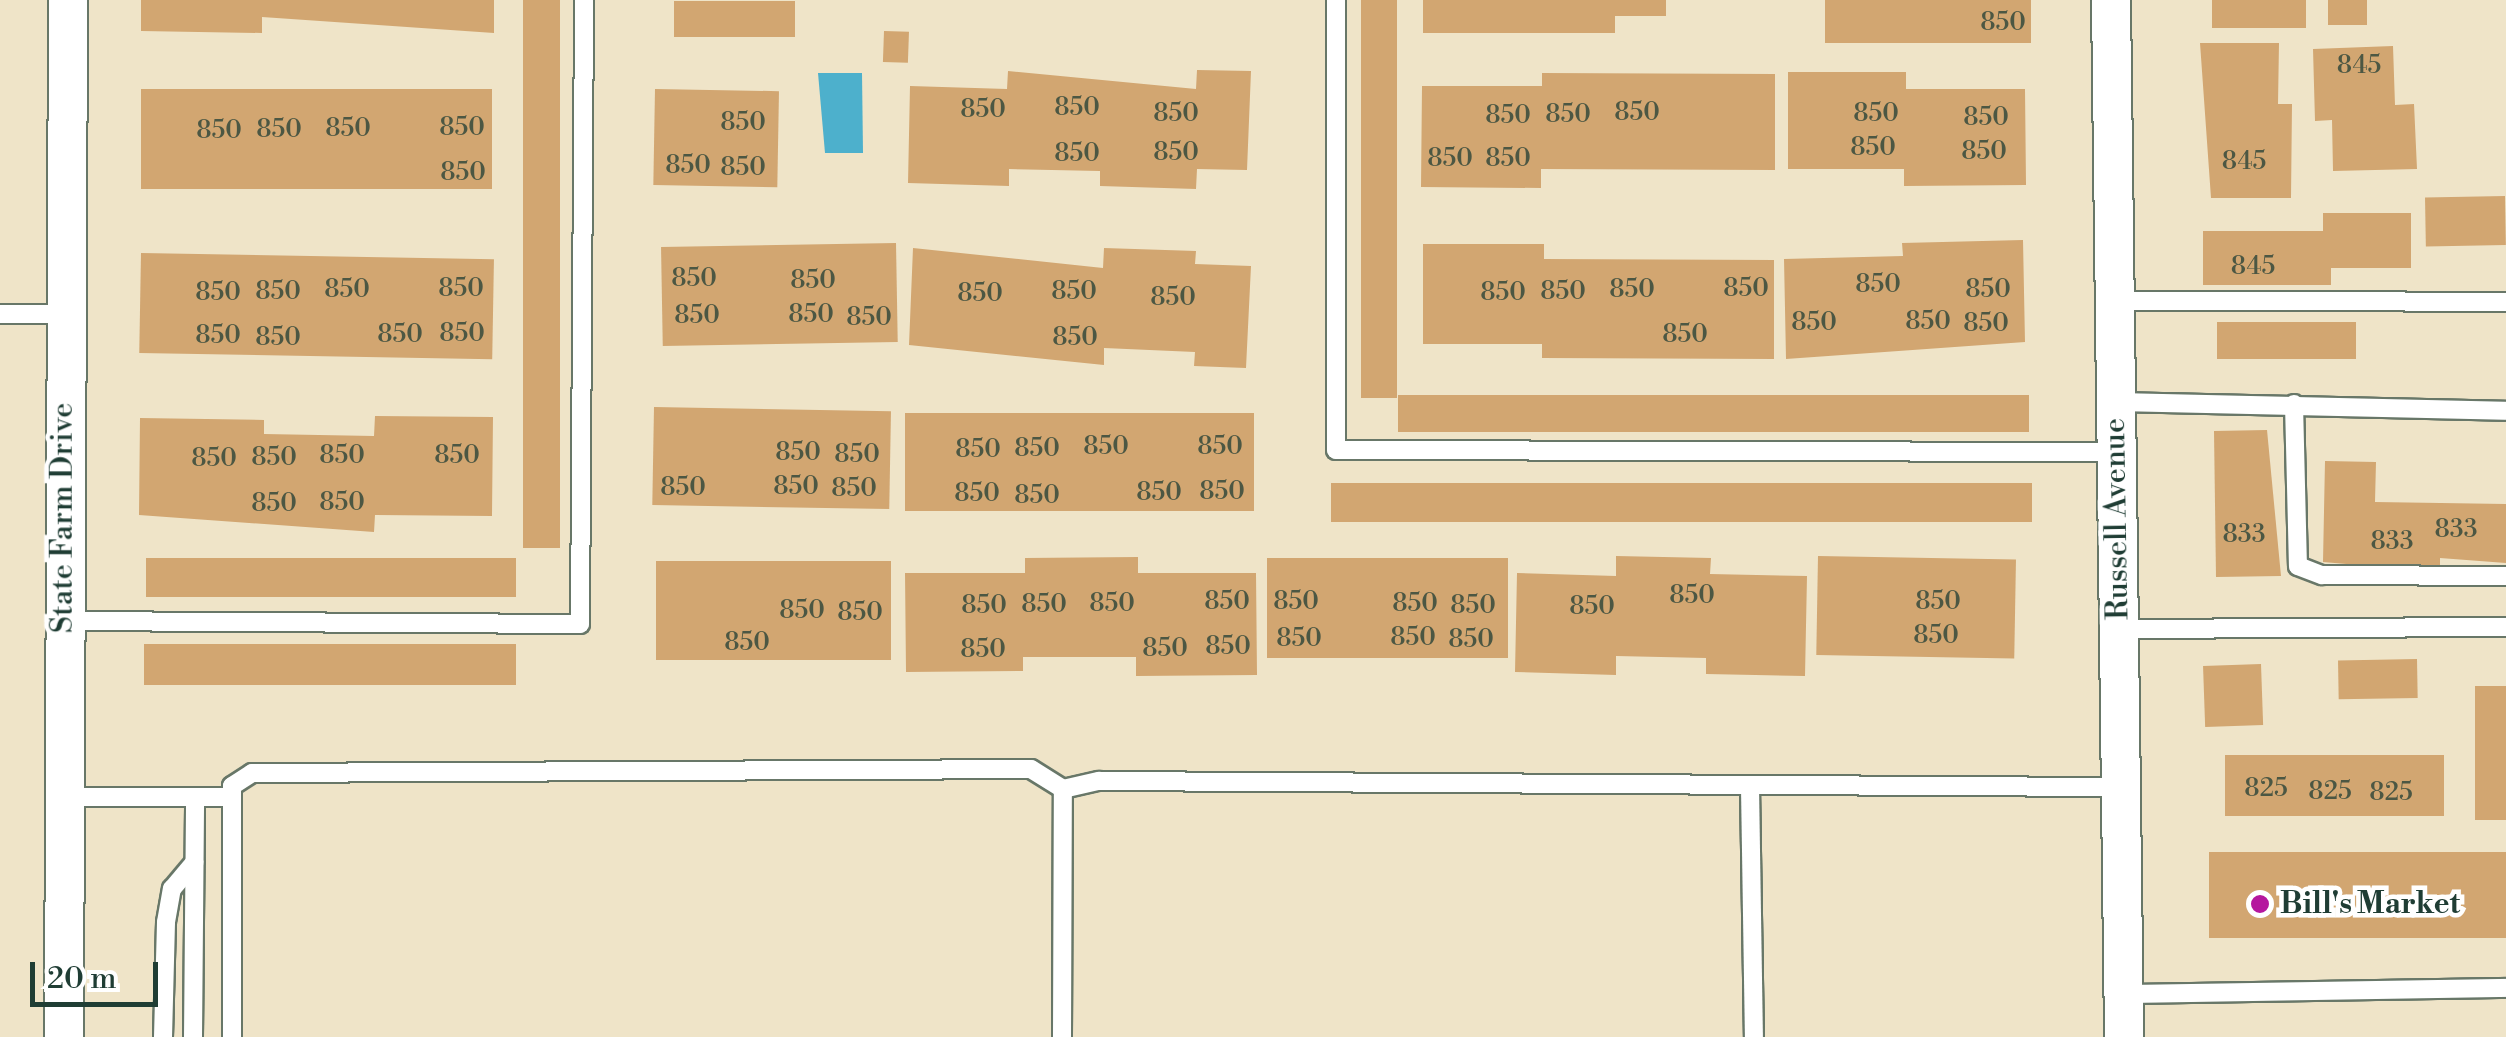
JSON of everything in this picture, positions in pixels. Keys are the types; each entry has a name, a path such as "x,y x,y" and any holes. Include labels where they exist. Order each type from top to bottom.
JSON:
{"street":[{"name":"State Farm Drive","path":"64,1037 63,314 68,0"},
{"name":"Russell Avenue","path":"2111,0 2124,1037"}],"lane":[{"path":"64,621 580,624 584,0"},
{"path":"1336,0 1336,450 2117,452"},
{"path":"2114,301 2506,302"},
{"path":"0,314 63,314"},
{"path":"2116,402 2506,411"},
{"path":"2294,404 2298,566 2322,575 2506,576"},
{"path":"2119,628 2506,627"},
{"path":"232,1037 231,797 252,773 1032,769 1062,789 1099,781 2120,786"},
{"path":"1750,786 1754,1037"},
{"path":"1062,789 1062,1037"},
{"path":"64,796 231,797"},
{"path":"193,1037 194,796"},
{"path":"164,1037 166,922 172,889 194,862"},
{"path":"2123,994 2506,988"}],"water":[{"path":"818,73 862,73 863,153 825,153"}],"building":[{"path":"141,0 494,0 494,33 262,17 262,33 141,31"},
{"path":"523,0 560,0 560,548 523,548"},
{"path":"1361,0 1397,0 1397,398 1361,398"},
{"path":"1423,0 1666,0 1666,16 1615,16 1615,33 1423,33"},
{"path":"1825,0 2031,0 2031,43 1825,43"},
{"path":"2212,0 2306,0 2306,28 2212,28"},
{"path":"2328,0 2367,0 2367,25 2328,25"},
{"path":"674,1 795,1 795,37 674,37"},
{"path":"884,31 909,32 908,63 883,62"},
{"path":"2200,43 2279,43 2278,104 2292,104 2291,198 2211,198"},
{"path":"2393,46 2395,105 2414,104 2417,169 2333,171 2332,120 2315,121 2313,49"},
{"path":"1197,70 1251,71 1247,170 1197,169 1196,189 1100,186 1100,171 1009,169 1009,186 908,183 910,86 1007,89 1008,71 1196,89"},
{"path":"1788,72 1906,72 1906,89 2025,89 2026,185 1904,186 1904,169 1788,169"},
{"path":"1542,73 1775,74 1775,170 1541,169 1541,188 1421,187 1422,86 1542,86"},
{"path":"141,89 492,89 492,189 141,189"},
{"path":"655,89 779,91 777,187 653,185"},
{"path":"2505,196 2506,245 2426,246 2425,197"},
{"path":"2323,213 2411,213 2411,268 2331,268 2331,285 2203,285 2203,231 2323,231"},
{"path":"2023,240 2025,342 1786,359 1784,259 1903,256 1902,243"},
{"path":"896,243 898,342 663,346 661,247"},
{"path":"1423,244 1544,244 1544,259 1774,260 1774,359 1542,358 1542,344 1423,344"},
{"path":"913,248 1103,268 1104,248 1196,251 1195,264 1251,266 1246,368 1194,366 1195,352 1104,348 1104,365 909,345"},
{"path":"141,253 494,259 492,359 139,353"},
{"path":"2217,322 2356,322 2356,359 2217,359"},
{"path":"1398,395 2029,395 2029,432 1398,432"},
{"path":"654,407 891,411 889,509 652,505"},
{"path":"905,413 1254,413 1254,511 905,511"},
{"path":"375,416 493,417 492,516 375,515 374,532 139,515 140,418 264,420 264,434 374,436"},
{"path":"2267,430 2281,576 2216,577 2214,431"},
{"path":"2325,461 2376,462 2375,502 2506,504 2506,563 2440,558 2440,572 2323,562"},
{"path":"1331,483 2032,483 2032,522 1331,522"},
{"path":"1616,556 1711,558 1710,574 1807,576 1805,676 1706,674 1706,658 1616,656 1616,675 1515,672 1517,573 1616,576"},
{"path":"1818,556 2016,559 2014,658 1816,655"},
{"path":"1138,557 1138,573 1256,573 1257,675 1136,676 1136,657 1023,657 1023,671 906,672 905,573 1025,573 1025,558"},
{"path":"146,558 516,558 516,597 146,597"},
{"path":"1267,558 1508,558 1508,658 1267,658"},
{"path":"656,561 891,561 891,660 656,660"},
{"path":"144,644 516,644 516,685 144,685"},
{"path":"2417,659 2418,698 2339,699 2338,660"},
{"path":"2261,664 2263,725 2205,727 2203,666"},
{"path":"2475,686 2506,686 2506,820 2475,820"},
{"path":"2225,755 2444,755 2444,816 2225,816"},
{"path":"2209,852 2506,852 2506,938 2209,938"}],"place":[{"name":"Bill's Market","path":"2260,904"}]}
